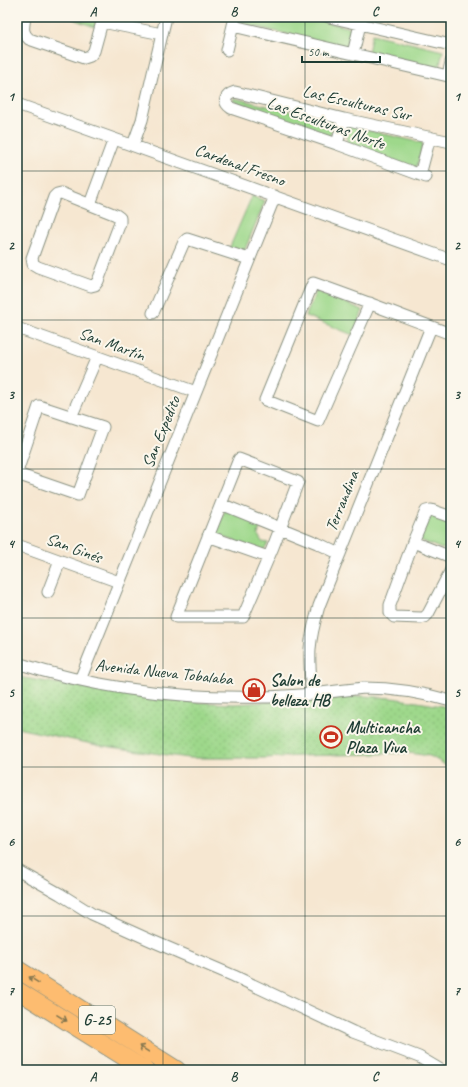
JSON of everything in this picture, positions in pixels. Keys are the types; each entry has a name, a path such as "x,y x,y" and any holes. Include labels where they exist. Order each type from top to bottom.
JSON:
{"main road":[{"name":"G-25","path":"17,969 177,1070"},
{"name":"G-25","path":"17,990 145,1070"}],"street":[{"path":"25,17 23,30 25,36 29,39 84,58 90,56 94,51 103,19 162,34"},
{"path":"133,145 142,120 166,17"},
{"path":"329,17 451,45"},
{"path":"227,50 234,21 353,54 448,76 451,62"},
{"path":"353,54 360,24"},
{"name":"Las Esculturas Sur","path":"230,94 235,92 344,119 451,142"},
{"name":"Las Esculturas Norte","path":"230,94 227,96 226,101 227,105 231,108 337,144 423,176 430,137"},
{"name":"Cardenal Fresno","path":"17,104 451,260"},
{"path":"337,144 344,119"},
{"path":"90,204 114,138"},
{"path":"57,194 62,194 90,204 120,218 120,223 98,281 95,285 91,286 33,264 32,258 54,197 57,194"},
{"name":"San Expedito","path":"80,680 275,196"},
{"path":"153,313 184,242 187,239 249,259"},
{"path":"370,303 318,421 264,400 312,283 370,303 403,317 451,334"},
{"name":"Terrandina","path":"312,694 309,663 310,650 319,606 431,327"},
{"name":"San Martín","path":"17,328 196,392"},
{"path":"72,417 97,357"},
{"path":"39,406 72,417 103,427 78,495 17,473 39,406"},
{"path":"239,459 298,482 280,527 243,617 176,617 239,459"},
{"path":"221,504 280,527 340,554"},
{"path":"451,517 431,510 426,511 390,605 390,613 394,617 425,617 451,570"},
{"path":"208,536 268,557"},
{"path":"413,542 451,557"},
{"name":"San Ginés","path":"17,546 119,582"},
{"path":"48,592 60,561"},
{"name":"Avenida Nueva Tobalaba","path":"17,663 80,680 153,692 213,697 264,697 312,694 363,688 384,689 425,695 451,701"},
{"path":"17,870 92,914 234,976 353,1032 419,1057 441,1070"}],"green space":[{"path":"74,17 98,17 95,27 73,19"},
{"path":"241,17 305,17 351,28 346,48 240,23"},
{"path":"372,34 443,51 439,69 368,52"},
{"path":"234,98 333,122 330,137 233,101"},
{"path":"349,126 423,143 416,169 346,144"},
{"path":"252,196 265,201 243,254 229,249"},
{"path":"316,291 363,310 353,335 306,316"},
{"path":"226,508 261,523 258,535 262,542 268,543 263,551 215,534"},
{"path":"431,512 451,520 451,546 442,549 420,540"},
{"path":"17,677 144,697 191,702 235,704 363,696 392,698 442,706 451,709 451,768 430,756 409,753 265,758 188,758 97,745 17,728"}],"place":[{"name":"Salon de belleza HB","path":"254,690"},
{"name":"Multicancha Plaza Viva","path":"331,737"}]}
